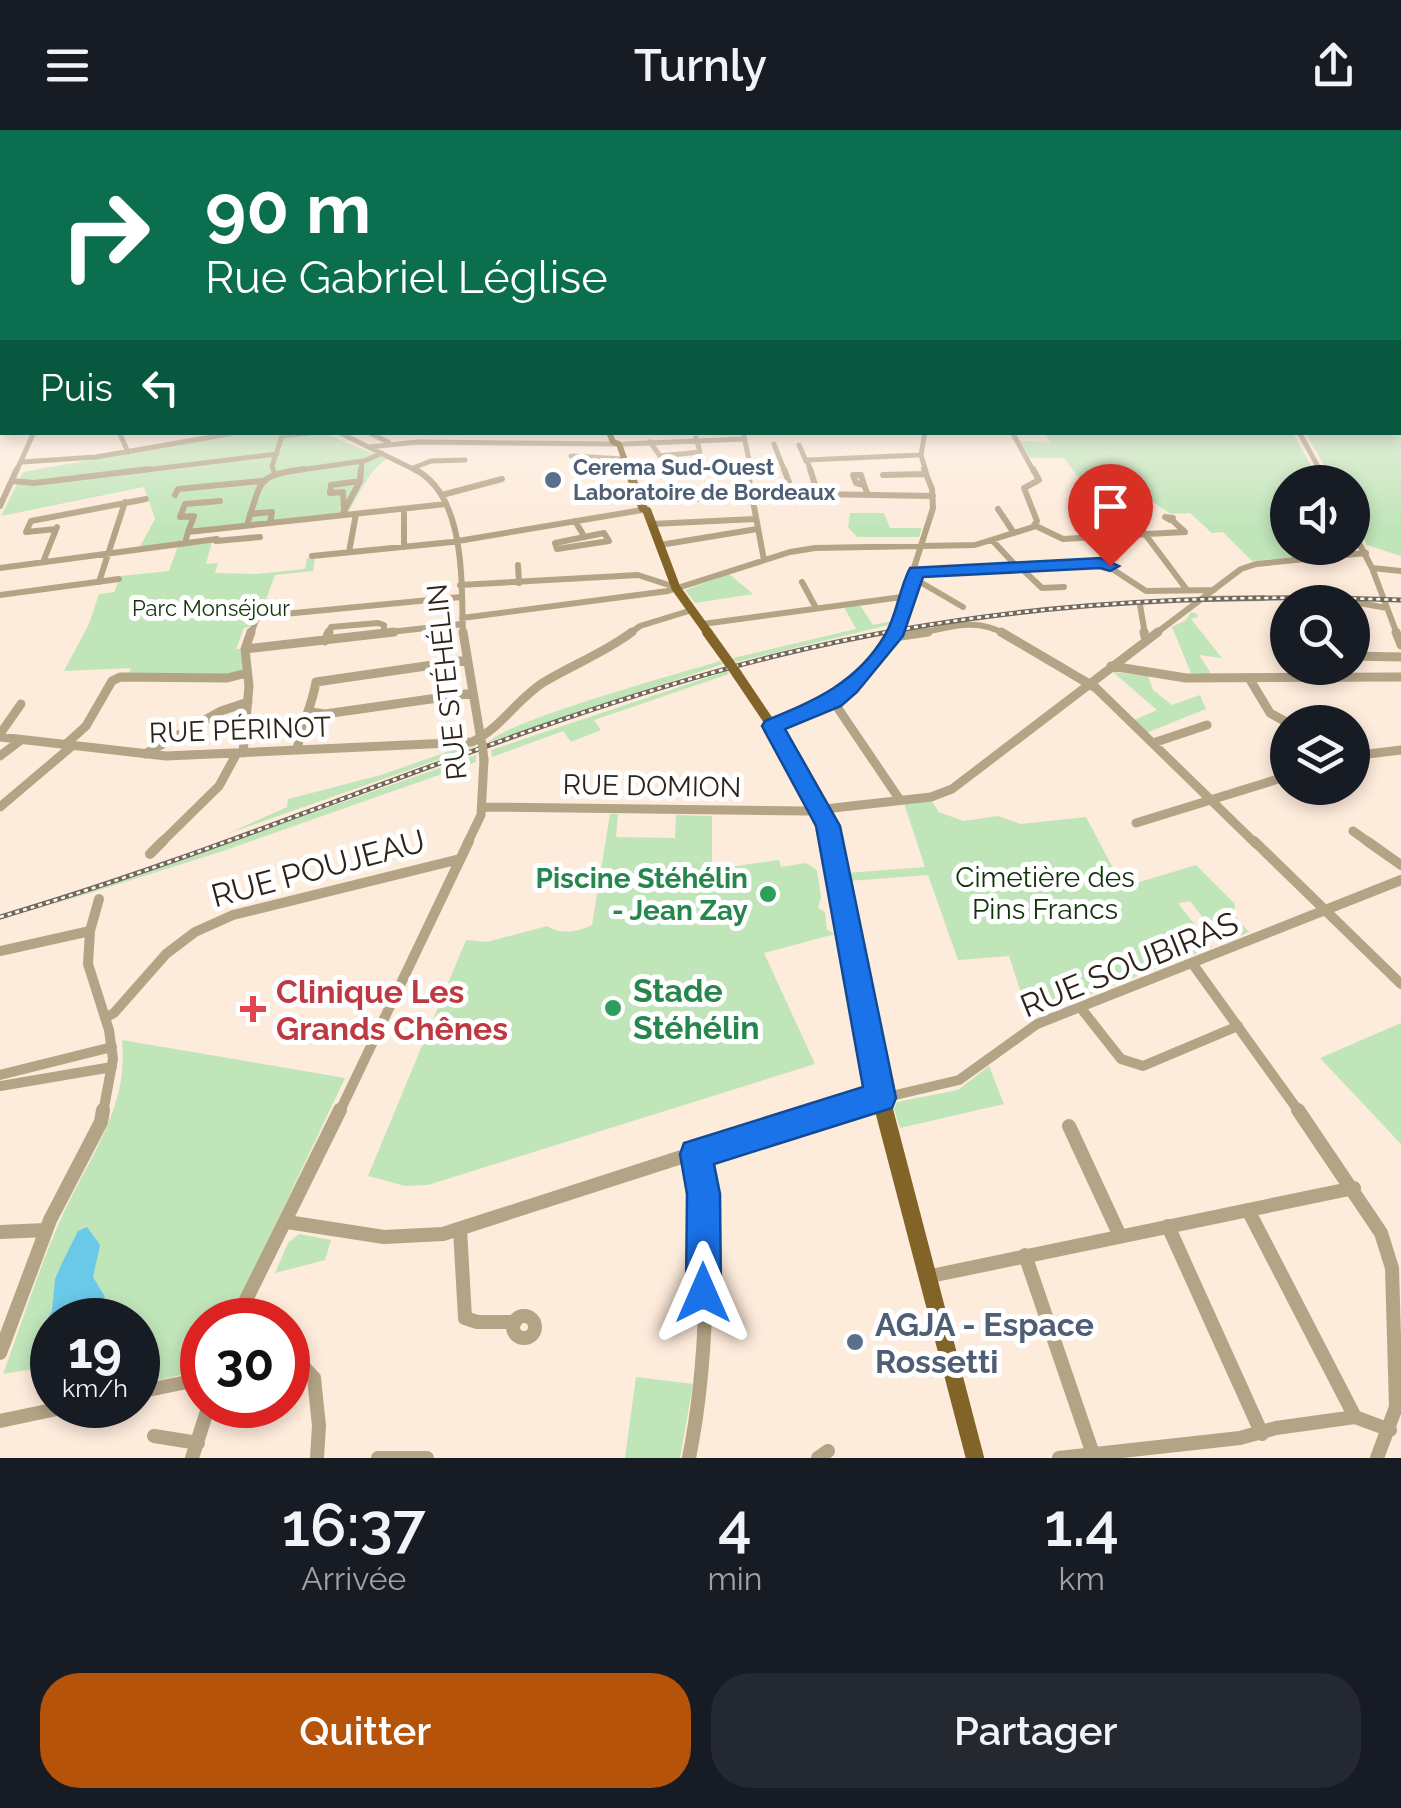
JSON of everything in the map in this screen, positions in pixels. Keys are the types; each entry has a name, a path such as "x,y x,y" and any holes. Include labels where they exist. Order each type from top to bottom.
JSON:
{"main road":[{"path":"610,435 613,442 621,444"},
{"path":"620,435 624,458 660,544 672,590 703,624 772,726 821,810 840,880 881,1098 975,1458"},
{"path":"621,444 645,509"}],"street":[{"path":"0,506 33,435"},
{"path":"121,435 128,452"},
{"path":"173,435 178,443"},
{"path":"22,462 90,458 223,435"},
{"path":"274,472 282,436 291,435"},
{"name":"RUE STÉHÉLIN","path":"247,1298 483,808 484,760 462,621 459,541 446,504 429,479 413,468 344,435"},
{"path":"374,435 392,444"},
{"path":"446,442 449,435"},
{"path":"512,443 516,435"},
{"path":"772,726 834,701 850,688 895,634 934,506 918,455 924,435"},
{"path":"1014,435 1039,480 1024,488 1036,526"},
{"path":"1301,435 1317,465"},
{"path":"369,447 446,442 621,444 744,436 750,498 764,560"},
{"path":"650,442 657,456 700,452 696,438"},
{"path":"774,444 794,496"},
{"path":"799,445 815,494"},
{"path":"64,457 85,449"},
{"path":"175,495 178,489 262,481 274,472 363,461 382,453"},
{"path":"13,481 34,483 277,454"},
{"path":"806,460 918,455"},
{"path":"571,456 624,458"},
{"path":"413,468 436,460 465,460"},
{"path":"343,512 360,481 363,461"},
{"path":"883,475 925,474"},
{"path":"442,495 502,479"},
{"path":"247,525 262,481"},
{"path":"343,492 330,494 331,485 360,481"},
{"path":"343,512 344,483"},
{"path":"864,485 868,495"},
{"path":"692,499 815,494 933,496"},
{"path":"56,529 26,532 31,522 146,499"},
{"path":"194,516 180,518 185,504 220,500"},
{"path":"99,582 125,502"},
{"path":"185,543 198,503"},
{"path":"188,532 343,512 356,514 446,504"},
{"path":"404,508 404,547"},
{"path":"312,556 459,541 645,509"},
{"path":"998,509 1014,533"},
{"path":"1092,509 1125,509 1162,556 1162,564 1187,590"},
{"path":"250,514 272,512 270,523"},
{"path":"349,552 356,514"},
{"path":"43,562 62,515"},
{"path":"652,524 755,519"},
{"path":"245,649 325,642 672,590 815,548 951,546 992,540 1036,526 1063,539 1185,532 1172,520"},
{"path":"575,521 584,536"},
{"path":"216,541 220,528"},
{"path":"660,544 757,529"},
{"path":"602,533 609,539 563,550 554,544 584,536 602,533"},
{"path":"0,568 185,543 256,538 251,550"},
{"path":"992,540 1042,588 1064,586"},
{"path":"949,572 951,546"},
{"path":"916,575 1103,563 1146,591 1214,590"},
{"name":"RUE DOMION","path":"483,808 821,810 931,797 952,788 1250,565 1270,563"},
{"path":"1370,563 1400,641"},
{"path":"518,565 519,583"},
{"path":"1372,568 1401,571"},
{"path":"460,585 638,575 672,590"},
{"path":"916,575 963,607"},
{"path":"0,595 119,579"},
{"path":"802,582 816,608"},
{"path":"150,854 219,786 240,753 248,702 245,649 259,617 461,596"},
{"path":"703,624 909,596"},
{"path":"1204,599 1264,598"},
{"path":"1370,604 1401,604"},
{"path":"1140,605 1146,641"},
{"path":"481,741 541,684 606,652 640,626 692,610"},
{"path":"895,634 918,637 971,623 988,624 1090,683 1401,984"},
{"path":"1370,656 1401,656"},
{"path":"297,750 302,721 311,712 316,682 467,660"},
{"path":"1111,666 1186,678 1401,677"},
{"path":"0,808 69,746 86,726 112,681 227,678 247,672"},
{"path":"1249,678 1270,713"},
{"path":"311,712 325,714 473,693"},
{"path":"834,701 900,800"},
{"path":"143,756 221,711 248,702"},
{"path":"0,736 21,704"},
{"path":"1153,744 1208,725"},
{"name":"RUE PÉRINOT","path":"0,736 143,756 404,748 481,741"},
{"path":"0,756 21,740"},
{"path":"1370,754 1401,750"},
{"path":"1136,823 1270,782"},
{"path":"1353,831 1401,865"},
{"name":"RUE POUJEAU","path":"105,1018 170,951 195,932 233,914 460,858"},
{"name":"RUE SOUBIRAS","path":"287,1222 370,1238 406,1240 460,1229 845,1105 960,1080 1036,1024 1401,880"},
{"path":"0,1353 46,1230 101,1122 112,1048 88,964 90,930 99,899"},
{"path":"0,952 90,930"},
{"path":"1192,963 1354,1188 1381,1233 1392,1268 1398,1400 1377,1458"},
{"path":"1080,1007 1121,1059 1143,1066 1238,1026"},
{"path":"0,1079 112,1048"},
{"path":"0,1079 112,1067"},
{"path":"1069,1126 1120,1236"},
{"path":"690,1458 696,1427 703,1322 703,1194 696,1154"},
{"path":"926,1277 1354,1188"},
{"path":"1248,1210 1355,1417"},
{"path":"1168,1226 1262,1434"},
{"path":"460,1229 465,1318 478,1323 506,1319 515,1322"},
{"path":"0,1232 46,1230"},
{"path":"1026,1255 1093,1454"},
{"path":"310,1374 314,1378 319,1426 317,1458"},
{"path":"0,1421 30,1415"},
{"path":"1058,1458 1262,1434 1276,1428 1355,1417 1390,1430"},
{"path":"154,1436 195,1451"},
{"path":"378,1458 426,1458"}],"green space":[{"path":"230,435 328,435 387,459 369,476 347,513 186,530 182,541 139,548 155,519 144,487 1,516 23,472"},
{"path":"1046,435 1294,435 1311,465 1270,465 1270,559 1252,561 1223,532 1212,533 1190,513 1171,514 1126,484 1083,484 1064,458 1030,458 1020,441 1050,442"},
{"path":"1307,435 1401,435 1401,556 1370,546 1370,465 1324,465"},
{"path":"850,513 884,513 890,528 922,528 919,537 857,537 848,527"},
{"name":"Parc Monséjour","path":"212,542 206,564 218,563 215,573 305,569 307,558 315,557 313,571 275,575 261,613 254,614 249,627 244,628 236,649 241,649 244,670 227,676 128,675 131,668 64,671 89,624 99,594 114,592 121,576 169,571 178,546"},
{"path":"729,574 753,594 695,603 685,590"},
{"path":"860,605 873,625 893,624 736,662 733,658 856,629 844,607"},
{"path":"1191,612 1198,617 1191,619 1222,658 1199,655 1212,675 1191,673 1172,627 1186,620"},
{"path":"720,661 723,664 489,742 561,710"},
{"path":"727,671 729,674 594,720 601,730 571,742 563,731 492,757 491,750"},
{"path":"1113,672 1148,676 1153,690 1172,705 1200,695 1206,709 1146,733 1134,720 1157,710"},
{"path":"474,747 227,834 287,807 288,799 381,775 458,748"},
{"path":"476,755 476,762 223,851 49,906"},
{"name":"Cimetière des Pins Francs","path":"931,800 939,812 963,821 998,816 1021,824 1086,817 1123,887 1196,865 1235,904 1234,915 1249,932 1223,943 1190,901 1178,903 1212,947 1044,1012 1024,1002 1009,956 958,960 928,875 849,881 847,873 925,867 904,803"},
{"name":"Stade Stéhélin","path":"610,814 618,814 616,837 675,838 676,815 712,816 712,863 717,864 719,877 730,874 729,867 779,860 781,867 806,863 817,870 821,897 818,908 825,912 827,930 835,934 764,953 815,1064 428,1185 405,1186 368,1176 466,940 487,942 547,926 569,932 592,925"},
{"path":"1401,1023 1401,1144 1320,1058"},
{"path":"122,1040 345,1078 240,1298 180,1298 180,1375 160,1380 160,1298 31,1298 70,1199 113,1112 123,1065"},
{"path":"989,1066 1004,1104 900,1128 894,1109 897,1102 958,1090"},
{"path":"299,1234 331,1240 325,1260 275,1273 288,1243"},
{"path":"30,1300 30,1370 3,1374"},
{"path":"636,1377 693,1384 680,1458 625,1458"}],"water":[{"path":"87,1227 100,1245 93,1277 104,1298 53,1298 55,1279 78,1231"}],"railway":[{"path":"0,917 195,853 582,713 779,655 933,624 1088,606 1244,598 1401,600"}],"place":[{"name":"Cerema Sud-Ouest Laboratoire de Bordeaux","path":"553,480"},
{"name":"Piscine Stéhélin - Jean Zay","path":"768,894"},
{"name":"Stade Stéhélin","path":"613,1008"},
{"name":"Clinique Les Grands Chênes","path":"253,1009"},
{"name":"AGJA - Espace Rossetti","path":"855,1342"}],"route":[{"path":"703,1293 703,1194 696,1154 845,1105 881,1098 828,826 772,726 834,701 850,688 894,636 916,572 1101,563 1110,566"}]}
